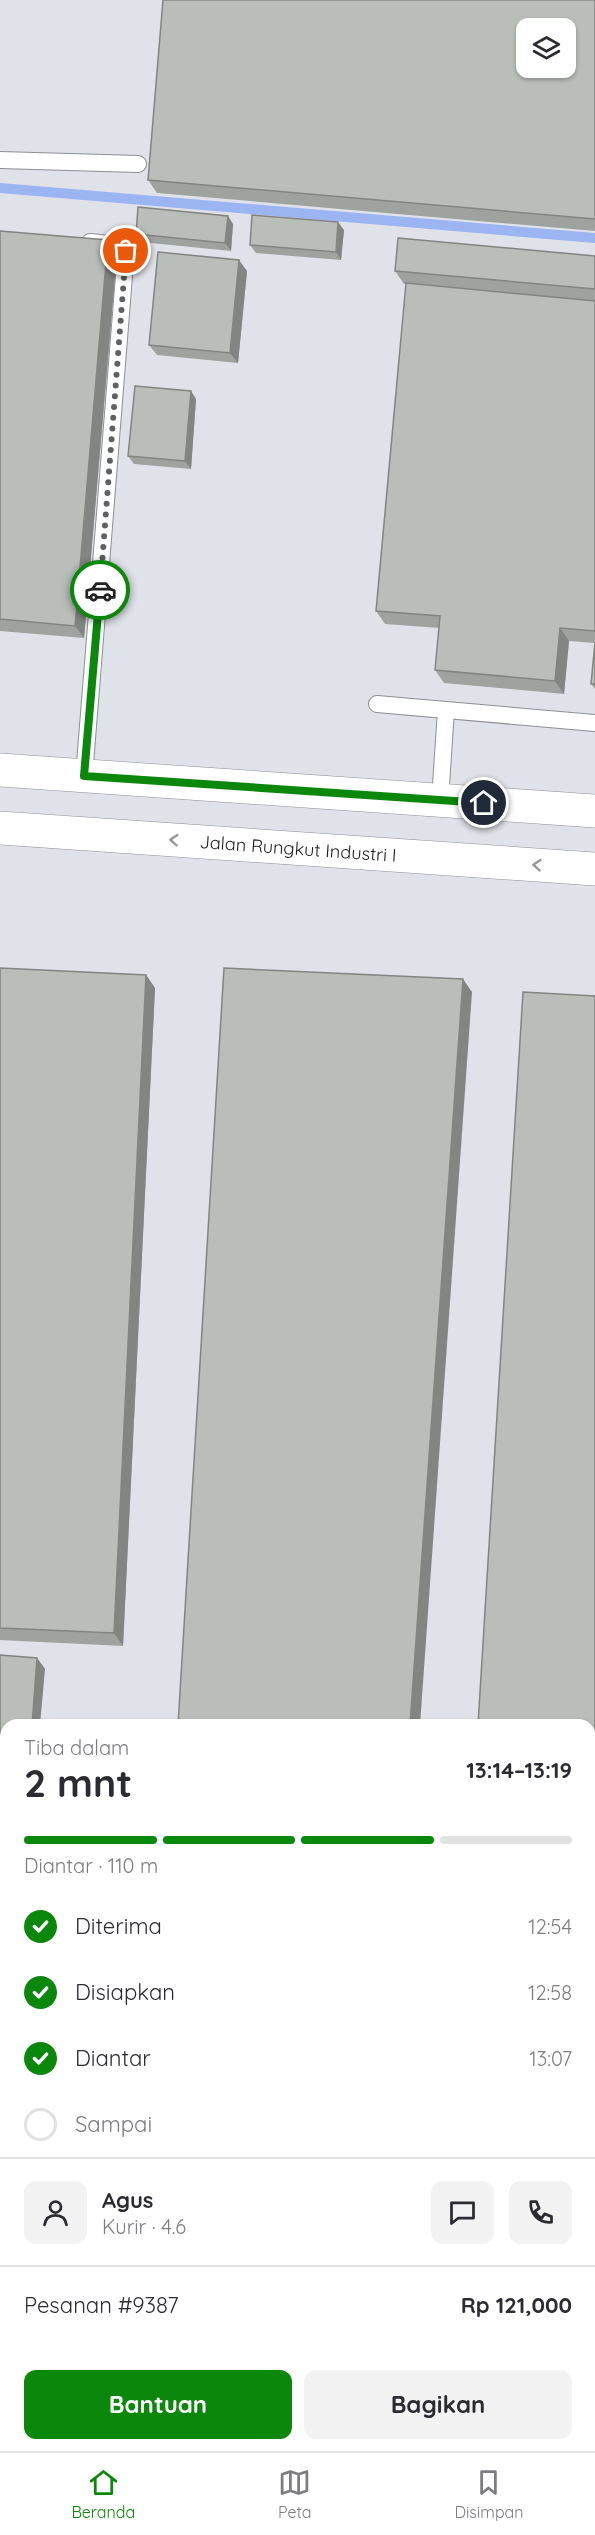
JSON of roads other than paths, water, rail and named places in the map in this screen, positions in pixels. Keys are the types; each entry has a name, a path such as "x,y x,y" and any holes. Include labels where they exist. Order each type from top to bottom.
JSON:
{"street":[{"path":"0,770 595,811"},
{"name":"Jalan Rungkut Industri I","path":"0,828 595,869"}],"lane":[{"path":"0,160 138,164"},
{"path":"75,241 121,245 126,251 84,776"},
{"path":"377,704 595,723"},
{"path":"440,800 446,710"}],"waterway":[{"path":"0,188 595,238"}]}
